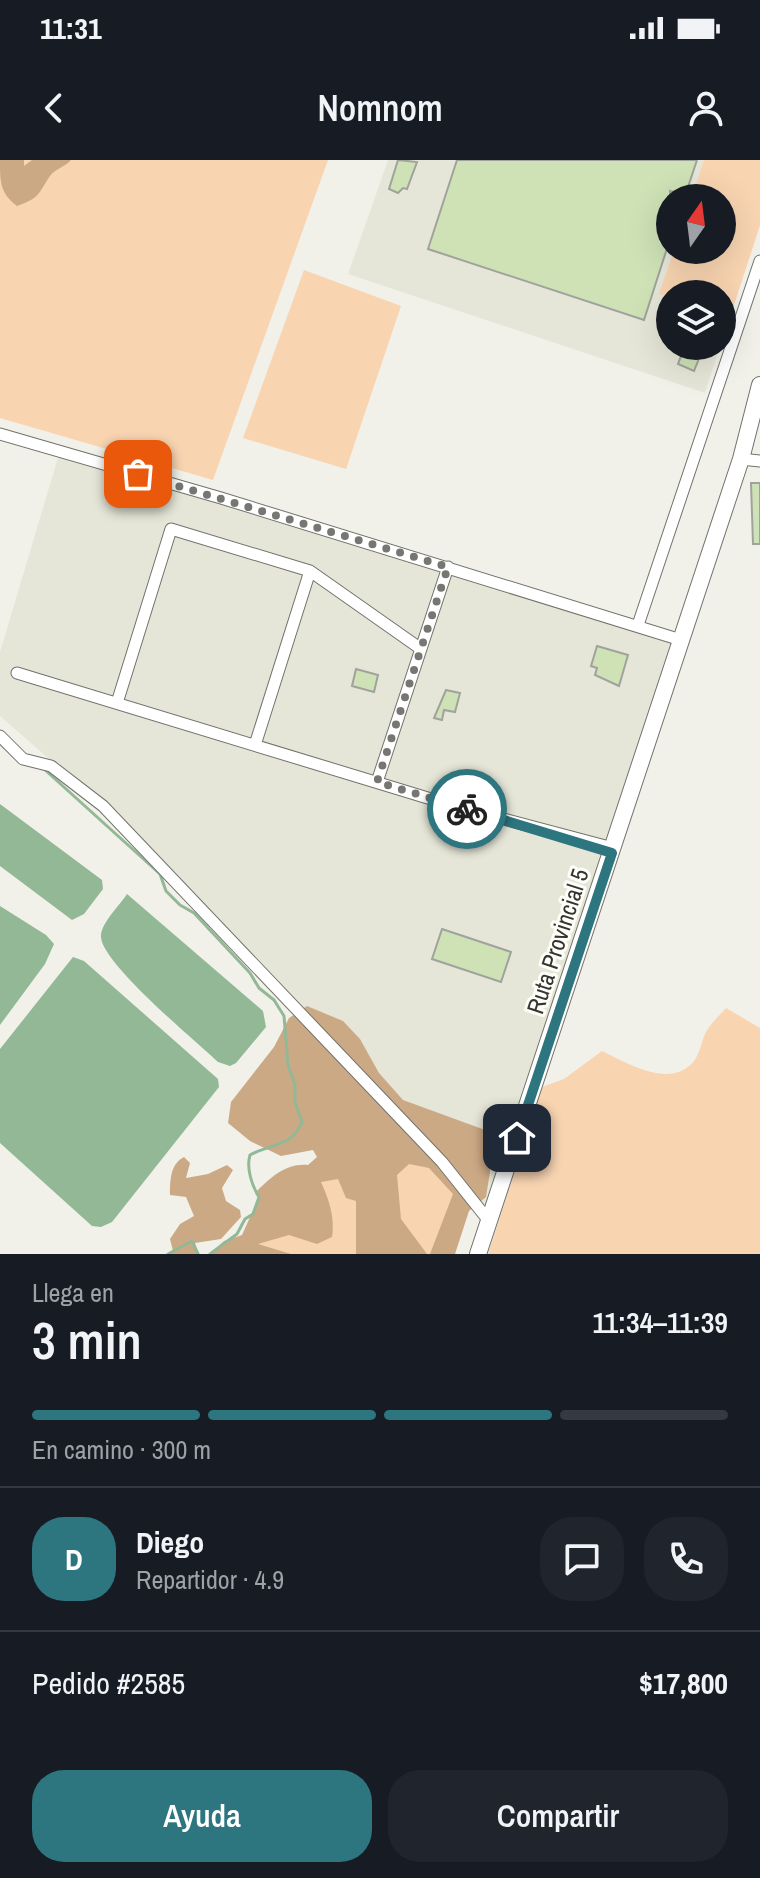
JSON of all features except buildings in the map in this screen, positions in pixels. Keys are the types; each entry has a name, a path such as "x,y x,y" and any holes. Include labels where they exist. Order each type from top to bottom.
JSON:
{"main road":[{"path":"741,459 760,385"},
{"path":"741,459 760,418"},
{"name":"Ruta Provincial 5","path":"478,1254 741,459"}],"street":[{"path":"638,625 760,261"},
{"path":"0,434 448,567 681,640"},
{"path":"741,459 760,461"},
{"path":"117,703 171,529 310,571 421,649"},
{"path":"377,782 448,567"},
{"path":"255,745 310,571"},
{"path":"17,673 612,850"},
{"path":"0,736 23,759 51,766 103,806 442,1162 489,1221"}],"shaded area":[{"path":"0,160 328,160 213,480 0,418"},
{"path":"0,160 24,160 24,166 32,160 71,160 52,174 35,198 17,206 2,186"},
{"path":"388,160 760,160 760,225 736,298 736,280 656,280 656,360 716,360 705,393 348,274"},
{"path":"704,160 760,160 760,225 736,299 736,280 664,280 669,264 736,264 736,184 696,184"},
{"path":"304,270 401,306 346,469 243,438"},
{"path":"60,451 681,640 489,1221 103,806 0,716 0,652"},
{"path":"0,804 102,880 103,889 84,914 72,920 0,866"},
{"path":"127,894 263,1011 266,1027 236,1063 230,1066 218,1062 132,982 105,948 102,931"},
{"path":"0,906 46,935 54,944 45,964 0,1025"},
{"path":"73,957 84,961 218,1079 219,1087 112,1222 101,1227 92,1226 0,1143 0,1049"},
{"path":"307,1006 343,1021 360,1039 379,1073 403,1100 496,1134 486,1197 469,1211 455,1254 430,1254 453,1194 429,1168 409,1164 397,1175 401,1219 427,1254 356,1254 356,1201 346,1198 338,1179 321,1182 331,1209 332,1237 317,1244 289,1235 258,1244 291,1254 210,1254 224,1241 242,1235 259,1197 256,1192 267,1181 293,1166 308,1165 317,1157 313,1150 281,1156 250,1141 228,1123 231,1102 274,1047 289,1018"},
{"path":"726,1008 760,1028 760,1254 488,1254 542,1087 564,1079 602,1051 636,1067 661,1074 684,1069 694,1061 708,1029"},
{"path":"413,1150 459,1191 438,1254 243,1254 322,1169"},
{"path":"184,1157 190,1163 186,1178 208,1174 227,1165 233,1170 222,1188 226,1201 240,1210 241,1217 221,1239 195,1243 198,1254 168,1254 173,1251 170,1239 180,1224 194,1216 186,1197 170,1195 173,1168"}],"waterway":[{"path":"44,769 160,874 166,891 194,913 250,973 259,988 274,1000 284,1016 288,1065 302,1122 287,1140 250,1155 250,1177 259,1197 253,1214 245,1219 237,1234 210,1254"},
{"path":"168,1254 192,1241 198,1254"}],"way so far":[{"path":"138,474 448,567 377,782 467,809"}],"route":[{"path":"467,809 612,853 517,1138"}]}
